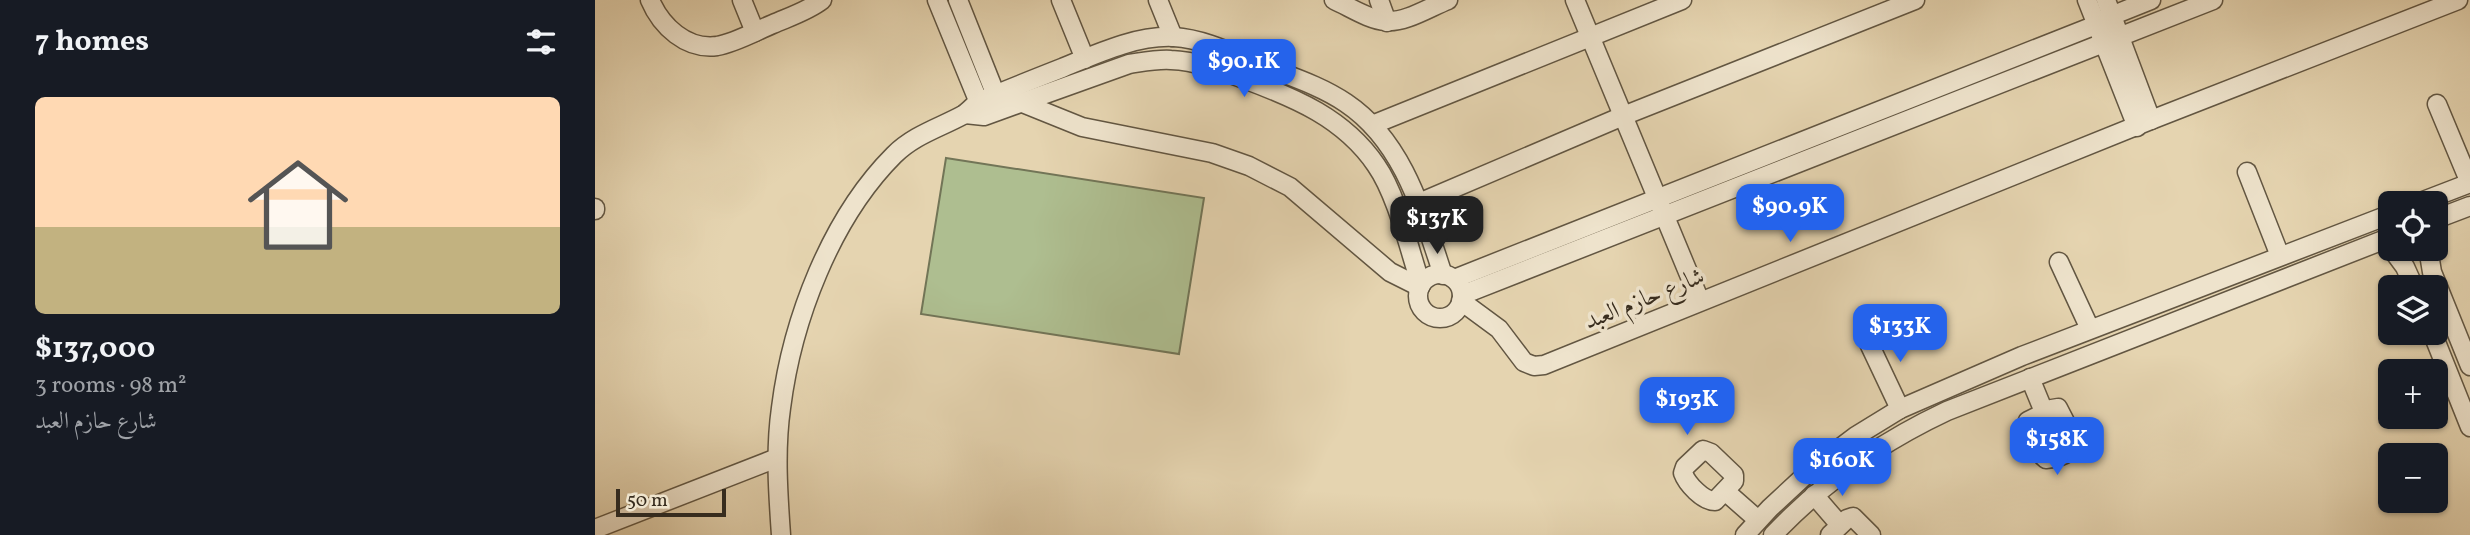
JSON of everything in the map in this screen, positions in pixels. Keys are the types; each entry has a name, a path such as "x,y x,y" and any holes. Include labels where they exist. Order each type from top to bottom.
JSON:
{"street":[{"path":"650,0 662,22 674,33 689,41 718,46 755,32 822,0"},
{"path":"742,0 755,32"},
{"path":"937,0 976,110"},
{"path":"958,0 998,102"},
{"path":"1061,0 1085,59"},
{"path":"1158,0 1173,37"},
{"path":"1334,0 1387,22 1397,21 1448,0"},
{"path":"1379,0 1387,22"},
{"path":"1575,0 1700,301"},
{"path":"1372,125 1682,0"},
{"path":"2087,0 2104,14 2111,40 2144,124"},
{"path":"1660,207 2104,14 2151,0"},
{"path":"1420,286 1427,279 1455,288 1660,207 2213,0"},
{"name":"شارع حازم العبد","path":"1455,288 1510,340 1524,362 1534,366 1544,365 2458,0"},
{"path":"1419,203 1623,116 1907,1"},
{"path":"781,535 777,458 785,384 803,313 821,267 843,223 870,182 895,153 920,135 998,102 1085,59 1133,43 1173,37 1213,46 1321,88 1347,104 1372,125 1400,161 1455,288 1455,312 1449,317 1434,318 1427,314 1418,302 1420,286 1388,186 1376,165 1344,130 1305,103 1227,73 1191,62 1170,60 1129,64 1020,102 998,102"},
{"path":"1020,102 1083,127 1186,147 1249,166 1290,187 1390,272 1420,286"},
{"path":"2437,104 2470,183 2448,191"},
{"path":"2247,172 2280,256"},
{"path":"2448,214 2470,206"},
{"path":"1745,535 1790,489 1833,453 1899,409 2090,329 2378,219"},
{"path":"1773,535 1814,495 1867,455 1947,411 2178,320 2378,247"},
{"path":"2430,261 2432,272 2470,366"},
{"path":"2059,262 2090,329"},
{"path":"2169,299 2178,320"},
{"path":"1865,334 1899,409"},
{"path":"2438,345 2466,407 2470,427"},
{"path":"2030,378 2044,412"},
{"path":"595,529 777,458"},
{"path":"1725,491 1758,520"},
{"path":"1814,495 1835,530 1853,517 1871,535"}],"green space":[{"path":"946,158 1204,198 1179,354 921,314"}]}
